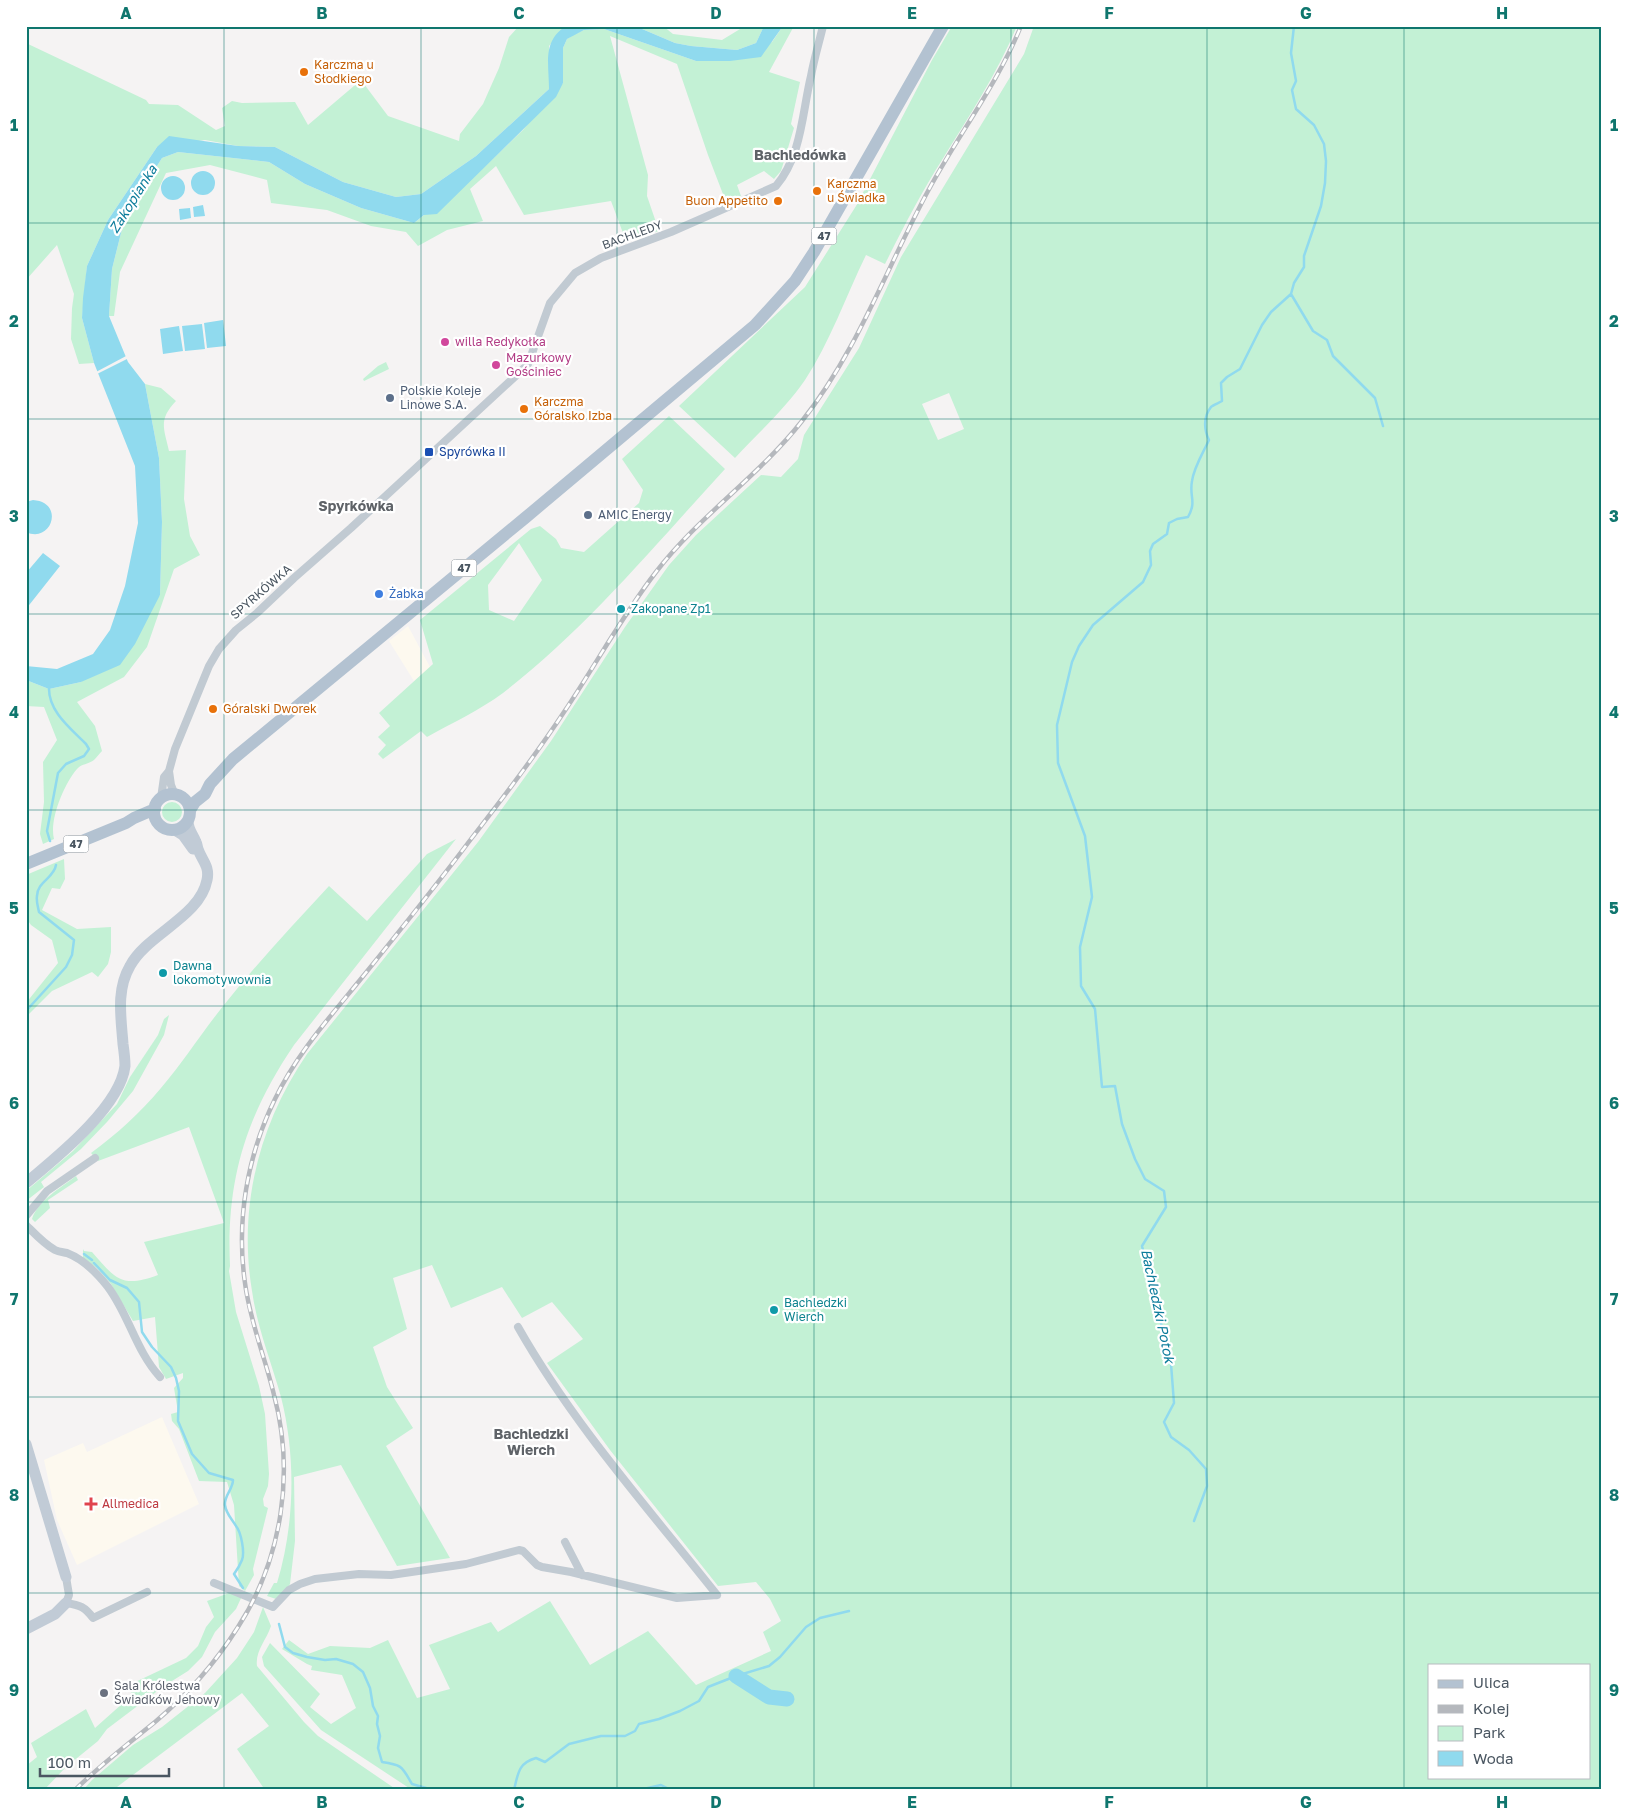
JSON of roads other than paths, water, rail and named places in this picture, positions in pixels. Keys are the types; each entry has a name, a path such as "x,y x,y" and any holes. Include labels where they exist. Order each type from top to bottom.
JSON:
{"main road":[{"name":"47","path":"26,864 158,810 168,795 190,796 210,784 233,759 755,325 795,281 814,252 943,26"},
{"name":"47","path":"175,830 182,827 195,802 207,792 210,784"},
{"path":"179,796 187,803 189,815"},
{"path":"158,810 167,829 175,830"}],"street":[{"name":"BACHLEDY","path":"418,466 528,364 550,304 575,273 601,258 671,232 776,186 785,175 796,150 823,26"},
{"name":"SPYRKÓWKA","path":"158,810 164,778 198,691 209,666 220,649 236,630 418,466"},
{"path":"168,771 171,785 179,796"},
{"path":"26,1183 67,1149 91,1124 116,1092 122,1081 125,1065 120,1005 129,966 139,953 199,899 207,883 208,869 190,831 189,815"},
{"path":"175,830 181,833 193,848 198,849"},
{"path":"26,1216 47,1191 95,1158"},
{"path":"26,1225 42,1241 57,1251 66,1253 87,1264 108,1287 126,1316 136,1342 160,1377"},
{"path":"214,1583 273,1607 289,1590 315,1579 359,1574 391,1576 466,1564 519,1550 523,1551 537,1565 677,1598 717,1595 607,1458 539,1364 518,1327"},
{"path":"26,1444 66,1578 69,1595 66,1603 55,1614 26,1629"},
{"path":"565,1542 582,1575"},
{"path":"66,1603 79,1605 87,1610 93,1618 147,1592"}],"water":[{"name":"Zakopianka","path":"566,26 635,26 675,43 737,50 756,43 764,26 783,26 761,57 730,61 696,61 604,29 584,30 567,39 563,48 563,83 556,97 437,214 424,215 414,223 361,208 305,184 269,162 178,152 162,158 125,217 112,269 109,316 128,362 145,384 159,458 162,522 160,595 135,644 120,665 81,682 49,689 26,680 26,666 57,669 93,654 110,630 125,586 138,523 135,466 94,363 82,318 83,298 87,266 108,220 157,147 169,136 238,146 275,147 343,182 396,197 421,194 476,156 549,89 548,62 550,46 558,32"},
{"path":"203,171 211,175 215,183 211,191 203,195 195,191 191,183 195,175"},
{"path":"173,176 181,180 185,188 181,196 173,200 165,196 161,188 165,180"},
{"path":"203,205 205,216 194,217 193,207"},
{"path":"190,208 191,218 180,220 179,209"},
{"path":"223,320 226,346 207,348 204,323"},
{"path":"202,324 205,349 185,351 182,326"},
{"path":"179,326 183,351 163,354 160,329"},
{"path":"33,500 43,502 52,514 48,528 43,532 35,534 26,532 26,502"},
{"path":"43,553 60,566 26,609 26,573"}],"waterway":[{"name":"Bachledzki Potok","path":"1194,1521 1207,1486 1206,1469 1189,1450 1171,1437 1164,1422 1174,1403 1171,1364 1142,1246 1166,1207 1164,1191 1145,1179 1135,1159 1122,1124 1115,1086 1102,1087 1095,1009 1081,986 1080,947 1092,897 1085,836 1058,763 1057,725 1072,662 1079,646 1093,625 1143,582 1151,565 1150,551 1153,544 1167,534 1169,523 1188,517 1191,512 1193,476 1209,440 1205,428 1208,411 1211,407 1222,401 1221,383 1240,369 1262,325 1271,312 1291,294 1294,283 1304,267 1304,256 1321,206 1326,161 1324,144 1314,125 1296,109 1292,90 1296,81 1291,53 1294,26"},
{"path":"1291,294 1313,331 1327,340 1333,356 1375,398 1383,426"},
{"path":"49,687 52,704 56,711 89,749 84,756 66,764 58,773 47,831 50,841"},
{"path":"26,1011 66,967 72,955 74,940 39,912 37,904 38,891 56,865"},
{"path":"84,1254 92,1260"},
{"path":"94,1263 110,1280 127,1288 139,1302 142,1332 152,1347 171,1367 176,1378 179,1391 178,1421 192,1454 209,1473 233,1480 225,1505 228,1514 238,1529 242,1542 242,1560 234,1574 243,1588"},
{"path":"514,1790 522,1766 530,1760 536,1758 545,1762 569,1744 601,1736 625,1736 635,1731 639,1724 680,1711 699,1701 708,1687 769,1666 780,1657 806,1627 820,1618 849,1611"},
{"path":"279,1624 285,1647 293,1653 325,1660 336,1659 353,1664 363,1672 370,1688 373,1706 378,1716 377,1724 380,1736 378,1748 382,1762 394,1764 401,1768 412,1784 433,1790"},
{"path":"736,1676 769,1697 787,1699"},
{"path":"639,1790 661,1785 671,1790"}],"railway":[{"path":"75,1790 104,1763 167,1712 211,1665 238,1627 253,1601 265,1573 274,1544 280,1515 283,1485 280,1425 274,1395 247,1297 242,1236 246,1189 257,1143 283,1083 314,1037 430,892 530,761 656,572 691,533 785,441 822,394 855,338 928,191 1001,69 1021,26"}],"place":[{"name":"Karczma u Słodkiego","path":"304,72"},
{"name":"Karczma u Świadka","path":"817,191"},
{"name":"Buon Appetito","path":"778,201"},
{"name":"willa Redykołka","path":"445,342"},
{"name":"Mazurkowy Gościniec","path":"496,365"},
{"name":"Polskie Koleje Linowe S.A.","path":"390,398"},
{"name":"Karczma Góralsko Izba","path":"524,409"},
{"name":"Spyrówka II","path":"429,452"},
{"name":"AMIC Energy","path":"588,515"},
{"name":"Żabka","path":"379,594"},
{"name":"Zakopane Zp1","path":"621,609"},
{"name":"Góralski Dworek","path":"213,709"},
{"name":"Dawna lokomotywownia","path":"163,973"},
{"name":"Bachledzki Wierch","path":"774,1310"},
{"name":"Allmedica","path":"91,1504"},
{"name":"Sala Królestwa Świadków Jehowy","path":"104,1693"}],"district":[{"name":"Bachledówka","path":"800,155"},
{"name":"Spyrkówka","path":"356,506"},
{"name":"Bachledzki Wierch","path":"531,1442"}]}
